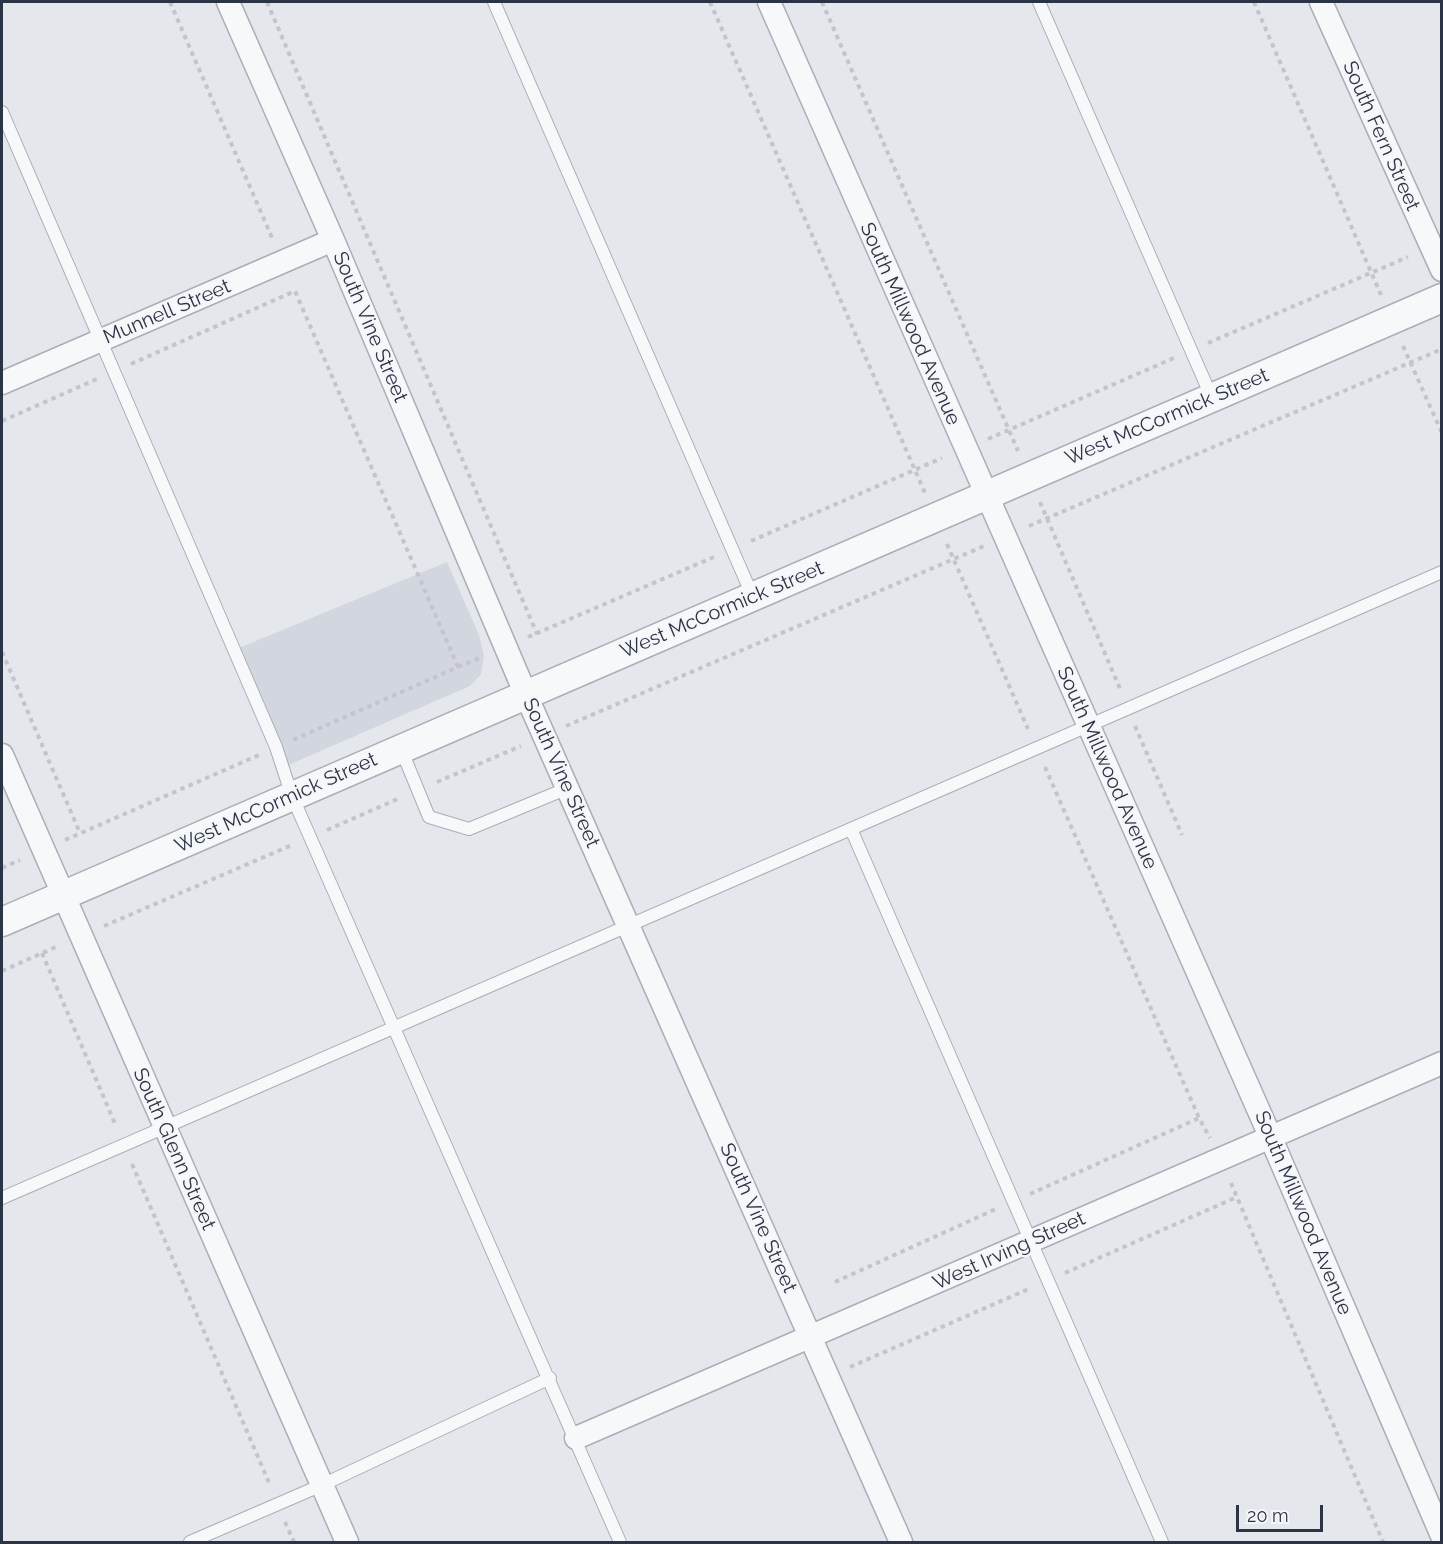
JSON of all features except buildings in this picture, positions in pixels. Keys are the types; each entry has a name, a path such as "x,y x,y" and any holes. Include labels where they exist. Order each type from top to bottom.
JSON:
{"street":[{"name":"South Vine Street","path":"228,2 333,240 526,695 901,1542"},
{"name":"South Millwood Avenue","path":"769,2 1270,1136 1442,1536"},
{"name":"South Fern Street","path":"1321,2 1442,270"},
{"name":"Munnell Street","path":"2,383 333,240"},
{"name":"West McCormick Street","path":"2,922 1442,298"},
{"name":"South Glenn Street","path":"2,755 347,1542"},
{"name":"West Irving Street","path":"576,1438 1442,1063"}],"lane":[{"path":"494,2 753,597"},
{"path":"1039,2 1212,398"},
{"path":"2,112 276,747 292,796 550,1378 620,1542"},
{"path":"2,1198 1442,572"},
{"path":"401,749 429,817 469,829 568,788"},
{"path":"850,829 1162,1542"},
{"path":"190,1542 322,1485 550,1378"}],"path":[{"path":"2,868 458,667 170,2"},
{"path":"267,2 537,634"},
{"path":"710,2 1199,1118 1221,1158 1383,1542"},
{"path":"822,2 1029,477 1182,836"},
{"path":"1254,2 1442,433"},
{"path":"2,421 295,291"},
{"path":"2,971 1442,349"},
{"path":"2,652 80,833"},
{"path":"42,953 294,1542"},
{"path":"835,1282 1199,1118"}],"shaded area":[{"path":"447,562 479,635 484,656 481,674 470,686 286,766 234,650"}]}
